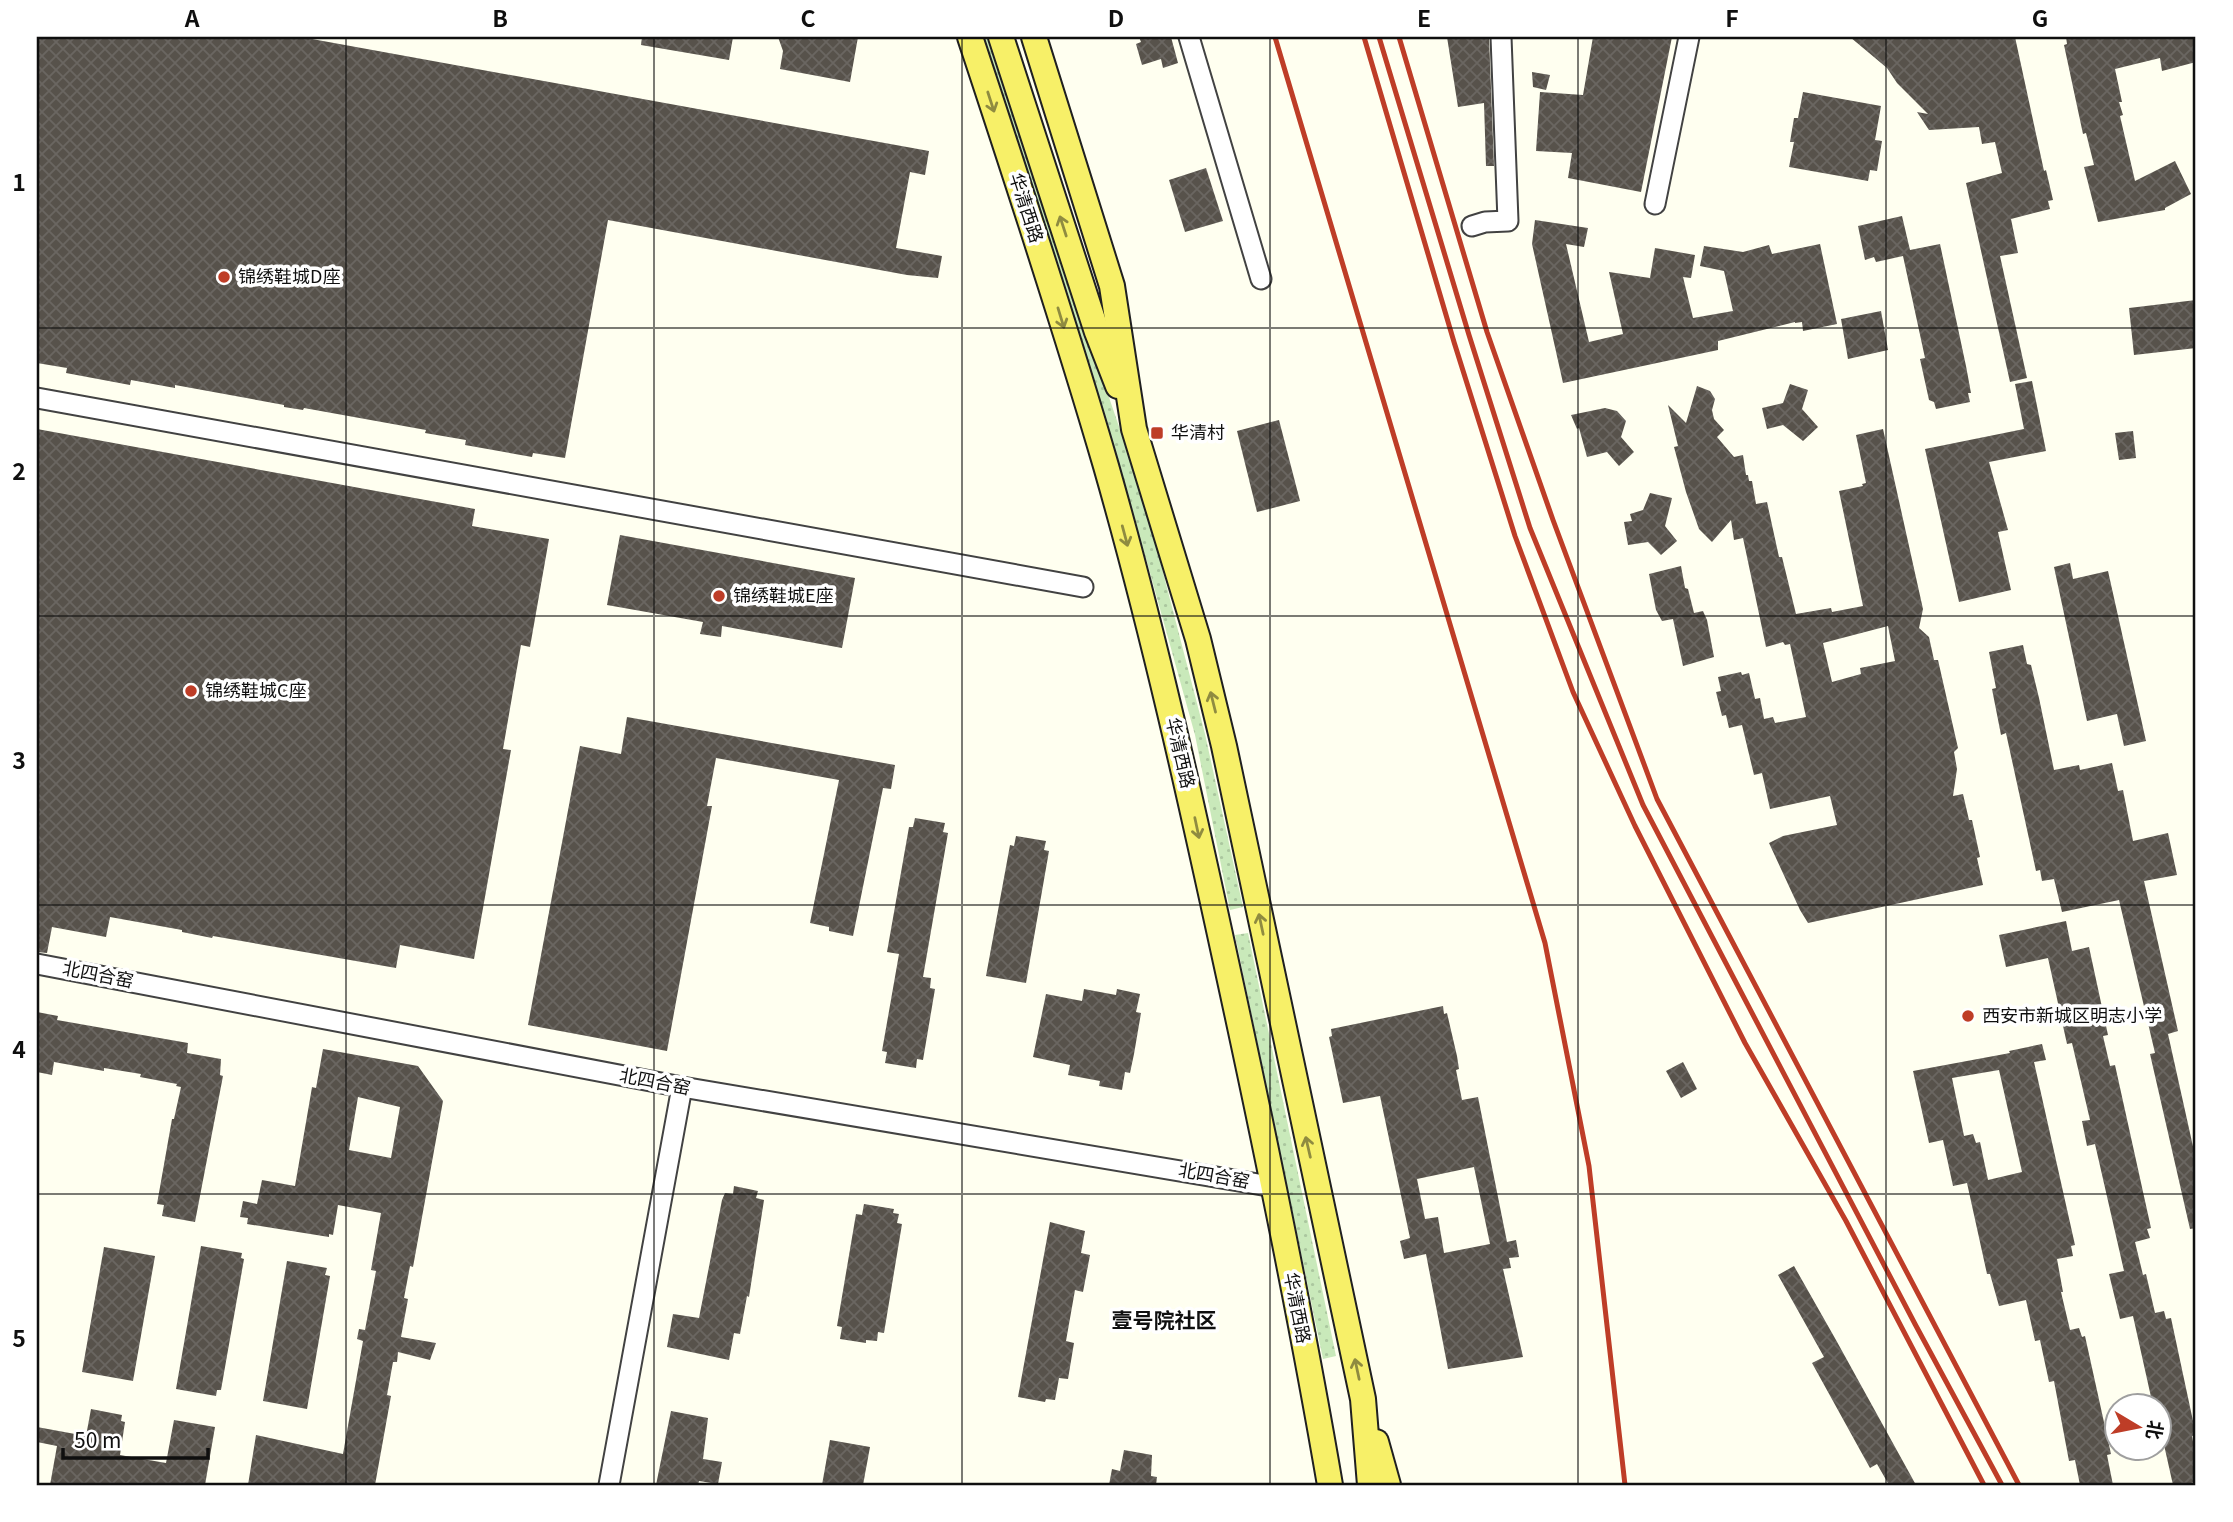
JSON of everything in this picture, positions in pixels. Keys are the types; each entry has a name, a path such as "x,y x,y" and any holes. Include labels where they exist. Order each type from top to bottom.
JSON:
{"main road":[{"name":"华清西路","path":"970,37 1051,284 1106,467 1156,649 1275,1187 1330,1485"},
{"path":"1001,37 1097,331 1134,429 1198,639 1224,746 1363,1399 1388,1485"},
{"path":"1034,37 1112,286 1134,429"},
{"path":"1363,1399 1370,1485"},
{"path":"1316,1485 1317,1413"}],"street":[{"path":"1189,37 1261,279"},
{"path":"1472,226 1485,222 1508,221 1501,37"},
{"path":"1655,204 1689,37"},
{"path":"37,398 1083,587"},
{"name":"北四合窑","path":"37,964 682,1087 1275,1187"},
{"path":"609,1485 682,1087"}],"green space":[{"path":"984,37 991,37 1127,450 1159,557 1205,734 1243,907 1230,910 1195,735 1147,562"},
{"path":"1248,933 1336,1356 1323,1359 1235,935"}],"building":[{"path":"37,37 301,37 929,151 925,175 910,172 896,248 942,256 938,278 907,275 608,220 565,458 533,453 532,457 465,445 466,440 425,433 426,430 304,408 284,407 175,385 175,388 131,380 130,385 66,373 67,368 37,363"},
{"path":"642,37 733,37 729,60 641,45"},
{"path":"778,37 858,37 850,82 780,69 783,51"},
{"path":"1139,37 1171,37 1178,63 1163,68 1161,59 1142,65 1136,44 1141,42"},
{"path":"1447,37 1489,37 1494,166 1486,166 1484,103 1458,107"},
{"path":"1593,37 1672,37 1641,192 1568,178 1572,153 1536,151 1540,92 1583,95"},
{"path":"1850,37 2015,37 2044,171 2046,170 2053,200 2048,201 2050,209 2011,219 2018,253 2000,256 2027,378 2010,382 1966,183 2002,173 1995,142 1982,144 1979,127 1929,130 1917,112 1928,114 1897,83 1887,68"},
{"path":"2066,37 2196,37 2196,62 2162,71 2160,58 2115,69 2122,102 2119,102 2123,115 2120,116 2135,181 2175,161 2191,194 2165,210 2098,222 2084,167 2094,165 2086,133 2083,134 2064,45 2067,44"},
{"path":"1532,72 1550,75 1546,90 1533,87"},
{"path":"1803,92 1881,106 1875,140 1882,141 1877,171 1870,170 1868,181 1789,167 1794,142 1790,142 1794,118 1798,118"},
{"path":"1206,168 1223,221 1185,232 1169,180"},
{"path":"1902,216 1910,250 1940,244 1966,366 1970,402 1936,409 1934,402 1929,400 1920,359 1925,358 1903,256 1876,262 1874,257 1865,260 1858,226"},
{"path":"1535,220 1588,228 1584,247 1566,244 1589,342 1623,334 1609,272 1650,278 1655,248 1695,255 1691,278 1683,277 1693,318 1733,311 1724,271 1700,266 1704,246 1743,252 1769,245 1772,254 1820,244 1837,324 1803,331 1802,322 1795,322 1718,341 1718,350 1563,383 1532,244"},
{"path":"2196,300 2196,348 2134,355 2129,308"},
{"path":"1881,311 1888,350 1848,359 1841,319"},
{"path":"2032,381 2046,451 1989,462 2008,530 1998,532 2011,590 1959,602 1925,449 2024,429 2015,384"},
{"path":"1790,384 1808,390 1802,409 1818,427 1803,441 1783,425 1767,429 1762,408 1783,403"},
{"path":"1697,386 1710,391 1715,399 1712,410 1714,419 1724,430 1717,437 1734,457 1743,455 1746,475 1749,481 1752,481 1756,504 1767,502 1779,557 1782,557 1796,614 1831,608 1832,612 1863,606 1839,491 1866,483 1856,435 1883,429 1923,609 1919,628 1929,637 1934,660 1938,660 1958,748 1954,752 1957,769 1953,796 1963,794 1969,820 1972,820 1983,885 1808,923 1769,843 1783,836 1837,825 1830,796 1770,809 1762,773 1754,775 1742,725 1729,728 1726,715 1722,716 1716,692 1721,691 1718,677 1741,672 1742,675 1749,673 1755,699 1760,698 1764,719 1773,717 1775,723 1806,717 1790,644 1785,645 1783,642 1766,647 1743,538 1734,540 1731,520 1712,542 1699,529 1674,447 1678,446 1668,405 1686,423","holes":["1888,626 1895,661 1860,668 1861,674 1832,682 1823,643"]},
{"path":"1605,408 1617,411 1626,421 1621,437 1634,452 1619,466 1607,452 1587,457 1579,428 1577,429 1571,415"},
{"path":"1279,420 1300,501 1257,512 1237,431"},
{"path":"37,429 475,509 472,526 549,539 530,647 521,645 503,749 511,750 474,959 400,945 396,968 213,936 212,938 110,917 106,937 52,927 47,953 37,952"},
{"path":"2133,431 2136,458 2119,460 2115,433"},
{"path":"1650,493 1672,498 1665,526 1677,541 1661,555 1648,542 1628,545 1624,522 1632,521 1630,514 1643,510"},
{"path":"620,535 855,578 842,648 722,626 721,637 700,634 703,622 607,605"},
{"path":"2070,563 2073,579 2108,571 2146,741 2124,746 2117,714 2087,721 2054,567"},
{"path":"1681,566 1694,613 1703,611 1707,620 1714,657 1683,666 1673,619 1662,621 1656,610 1649,574"},
{"path":"2023,645 2027,664 2031,665 2054,770 2079,765 2080,770 2112,763 2118,791 2123,790 2133,841 2168,833 2177,875 2144,881 2178,1031 2168,1034 2196,1160 2196,1228 2190,1229 2150,1054 2155,1053 2119,900 2062,912 2054,879 2042,881 2040,870 2036,871 2006,733 2001,735 1992,689 1996,688 1989,652"},
{"path":"627,717 895,765 891,789 883,788 853,936 829,931 829,927 810,923 839,780 716,758 707,806 712,806 667,1051 528,1025 580,746 621,754"},
{"path":"915,818 945,823 943,832 948,833 923,977 931,978 930,988 935,989 923,1060 917,1059 916,1068 885,1063 887,1052 882,1051 899,954 887,952 909,827 913,827"},
{"path":"1016,836 1046,841 1044,850 1049,851 1026,983 986,976 1010,845 1014,846"},
{"path":"2066,921 2072,951 2089,947 2108,1035 2103,1036 2110,1066 2115,1065 2151,1228 2147,1229 2150,1238 2135,1242 2155,1313 2164,1311 2166,1319 2171,1318 2196,1435 2192,1436 2196,1482 2173,1485 2168,1462 2174,1462 2174,1392 2150,1392 2133,1316 2120,1319 2109,1274 2124,1271 2095,1144 2087,1146 2082,1121 2090,1120 2072,1043 2067,1044 2048,958 2006,967 1999,935"},
{"path":"1084,989 1116,995 1117,989 1140,994 1136,1012 1141,1013 1134,1054 1130,1073 1125,1072 1122,1090 1099,1086 1100,1081 1068,1075 1070,1065 1033,1057 1046,994 1082,1001"},
{"path":"1443,1006 1457,1056 1459,1069 1456,1070 1462,1100 1478,1097 1507,1242 1516,1240 1519,1257 1509,1258 1511,1268 1503,1269 1523,1357 1448,1369 1426,1254 1404,1259 1400,1241 1410,1238 1380,1096 1343,1103 1329,1037 1332,1036 1331,1029","holes":["1474,1167 1490,1244 1444,1253 1438,1217 1425,1219 1417,1179"]},
{"path":"37,1012 58,1016 57,1020 188,1043 187,1053 221,1059 220,1075 223,1076 195,1222 162,1216 164,1205 157,1204 172,1119 181,1087 140,1077 141,1074 54,1062 52,1075 37,1072"},
{"path":"2042,1044 2046,1060 2034,1062 2075,1245 2071,1246 2073,1256 2057,1259 2061,1292 2070,1330 2079,1328 2082,1337 2085,1336 2104,1422 2104,1462 2108,1462 2113,1485 2080,1485 2075,1460 2069,1461 2054,1381 2049,1382 2040,1340 2035,1341 2026,1300 1999,1306 1990,1274 1987,1274 1967,1183 1953,1186 1943,1140 1929,1143 1913,1071 2010,1053 2009,1051","holes":["1999,1070 2022,1172 1988,1180 1980,1142 1976,1143 1973,1134 1964,1136 1952,1078"]},
{"path":"323,1049 418,1066 443,1101 413,1267 410,1266 404,1298 408,1299 401,1337 436,1343 430,1360 398,1352 397,1362 393,1362 387,1395 391,1396 375,1485 248,1485 256,1435 343,1454 363,1341 357,1339 359,1329 365,1330 376,1271 371,1270 381,1213 338,1205 333,1235 329,1234 329,1237 247,1224 248,1218 240,1217 243,1201 257,1204 262,1180 295,1186 312,1087 316,1088","holes":["358,1097 400,1107 391,1158 349,1150"]},
{"path":"1683,1062 1697,1089 1681,1098 1666,1071"},
{"path":"734,1186 758,1191 756,1198 764,1200 749,1297 747,1296 740,1334 734,1333 729,1360 667,1347 673,1314 699,1318 722,1200 725,1193 733,1194"},
{"path":"864,1204 894,1209 893,1213 899,1214 897,1223 902,1224 884,1333 878,1332 877,1341 866,1340 866,1343 840,1339 842,1327 837,1326 856,1214 862,1215"},
{"path":"1050,1222 1085,1231 1081,1253 1090,1255 1083,1292 1075,1290 1066,1341 1074,1343 1068,1379 1059,1378 1055,1400 1046,1399 1045,1402 1018,1397"},
{"path":"201,1246 242,1253 241,1258 244,1259 221,1390 217,1390 216,1396 176,1389"},
{"path":"104,1247 155,1256 133,1381 82,1372"},
{"path":"287,1261 327,1268 325,1275 330,1276 307,1409 263,1401"},
{"path":"1794,1266 1916,1485 1889,1485 1877,1464 1870,1468 1812,1363 1824,1357 1778,1275"},
{"path":"91,1409 122,1415 121,1421 125,1422 120,1455 166,1463 174,1420 215,1427 205,1485 50,1485 57,1446 37,1442 37,1427 86,1436"},
{"path":"671,1411 708,1418 703,1459 722,1462 718,1484 699,1481 698,1485 656,1485"},
{"path":"830,1440 870,1447 863,1485 822,1485"},
{"path":"1124,1450 1152,1455 1151,1476 1157,1477 1156,1485 1109,1485 1112,1469 1120,1471"}],"railway":[{"path":"1275,37 1545,943 1589,1166 1625,1485"},
{"path":"1364,37 1454,342 1515,536 1573,692 1635,826 1745,1043 1846,1221 1984,1485"},
{"path":"1379,37 1530,528 1643,805 2002,1485"},
{"path":"1399,37 1487,332 1553,520 1657,799 2019,1485"}],"place":[{"name":"锦绣鞋城D座","path":"224,277"},
{"name":"华清村","path":"1157,433"},
{"name":"锦绣鞋城E座","path":"719,596"},
{"name":"锦绣鞋城C座","path":"191,691"},
{"name":"西安市新城区明志小学","path":"1968,1016"}],"district":[{"name":"壹号院社区","path":"1164,1321"}]}
